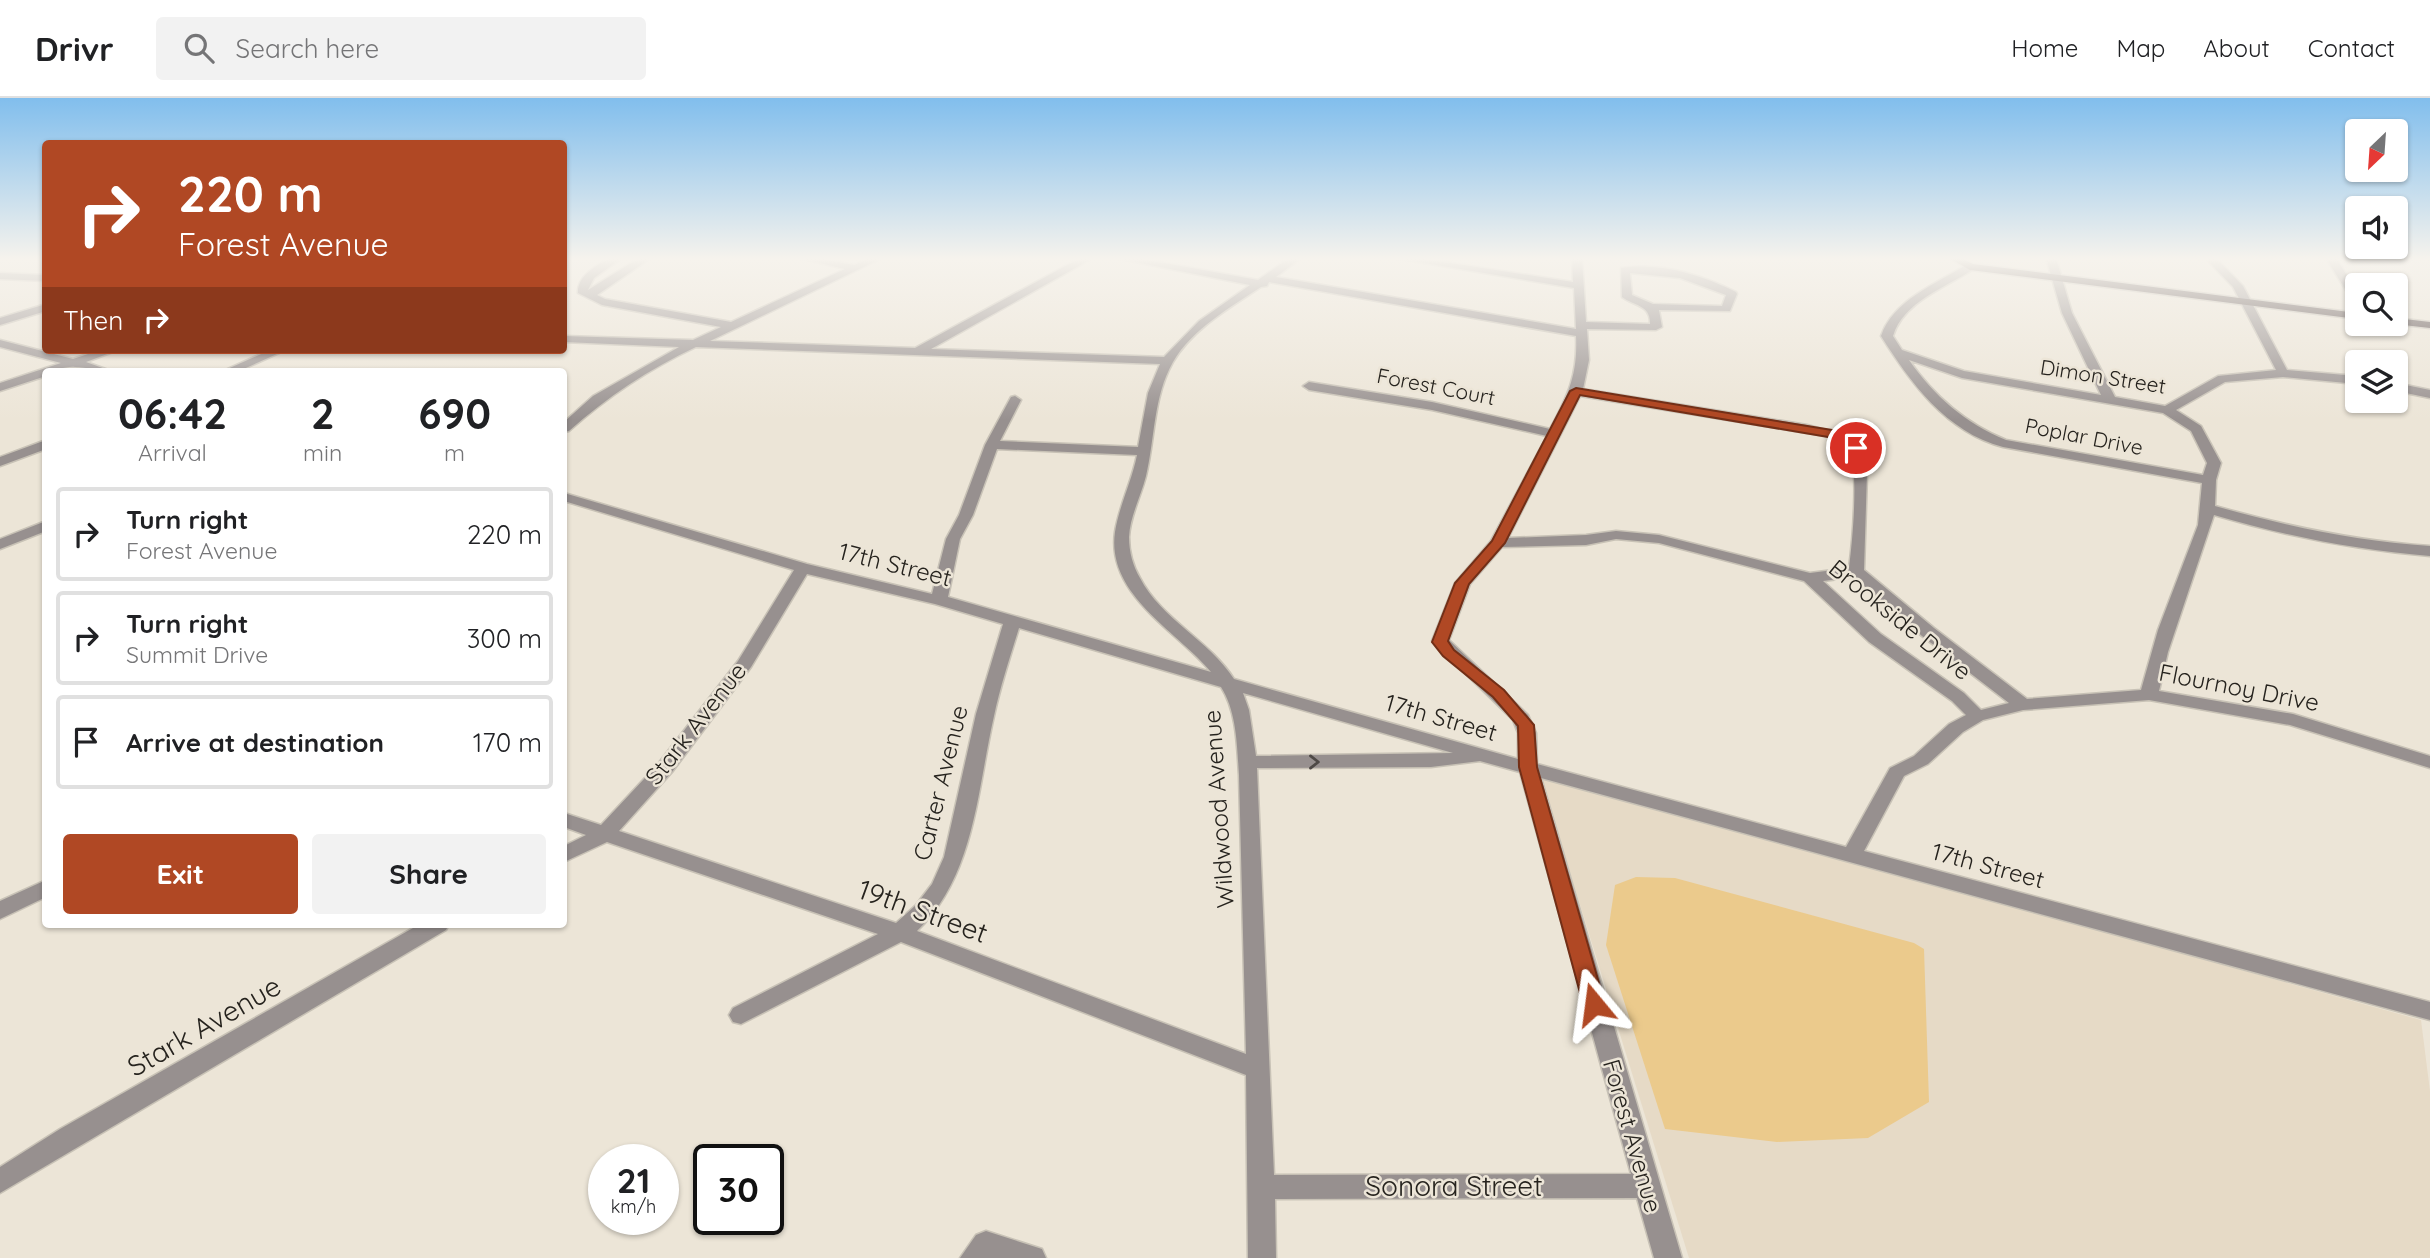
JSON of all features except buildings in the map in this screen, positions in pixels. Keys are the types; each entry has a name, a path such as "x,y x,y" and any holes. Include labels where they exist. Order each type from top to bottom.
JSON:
{"main road":[{"path":"2327,312 2345,314"},
{"path":"2408,322 2430,325"}],"street":[{"path":"0,322 30,312"},
{"path":"657,312 732,326"},
{"path":"567,425 597,399 621,383 696,342 761,312"},
{"path":"919,352 991,312"},
{"name":"Wildwood Avenue","path":"1218,312 1184,341 1167,361 1150,411 1145,452 1126,513 1122,545 1126,565 1140,592 1230,682 1240,710 1245,762 1259,1069 1262,1258"},
{"path":"1470,312 1580,329 1656,327 1655,312"},
{"name":"Forest Avenue","path":"1579,312 1583,360 1576,391 1498,543 1462,583 1440,642 1449,653 1499,694 1526,725 1528,767 1668,1258"},
{"path":"1896,352 1887,336 1888,327 1900,312"},
{"path":"2067,312 2097,368 2109,398"},
{"path":"2252,312 2283,373"},
{"path":"567,339 1167,361"},
{"path":"0,344 95,368"},
{"name":"Dimon Street","path":"1896,352 1962,374 2167,410 2221,379 2283,373 2345,379"},
{"name":"Poplar Drive","path":"1896,352 1920,387 1978,435 2003,443 2207,480"},
{"path":"55,368 99,354"},
{"path":"236,368 269,354"},
{"path":"0,387 42,372"},
{"name":"Dimon Street","path":"1920,387 1928,379 1939,375 1962,374"},
{"name":"Forest Court","path":"1309,386 1493,418 1553,434"},
{"path":"2408,389 2430,394"},
{"path":"1576,391 1819,432 1847,440 1856,448 1861,471 1856,572 1810,578"},
{"path":"939,600 944,568 953,539 966,515 992,445 1015,400"},
{"path":"2149,695 2154,663 2209,509 2207,480 2214,463 2206,443 2196,429 2167,410"},
{"path":"992,445 1145,452"},
{"path":"0,462 42,446"},
{"name":"17th Street","path":"567,498 803,568 939,600 1487,757 2430,1011"},
{"path":"2209,509 2256,524 2340,543 2430,551"},
{"path":"0,544 42,526"},
{"name":"Brookside Drive","path":"1498,543 1586,540 1616,535 1659,539 1810,578 1875,638 1958,697 1977,716"},
{"name":"Stark Avenue","path":"567,854 606,834 712,709 745,663 803,568"},
{"name":"Brookside Drive","path":"1856,572 1867,578 1928,632 2023,705"},
{"name":"Carter Avenue","path":"741,1015 829,967 900,933 924,911 941,887 954,857 971,773 1012,622"},
{"name":"Flournoy Drive","path":"1852,855 1897,772 1921,760 1956,728 1977,716 2023,705 2149,695 2293,720 2430,762"},
{"path":"1245,762 1431,761 1487,757"},
{"name":"19th Street","path":"567,821 900,933 1259,1069"},
{"path":"0,911 42,889"},
{"name":"Stark Avenue","path":"0,1181 81,1131 431,928"},
{"name":"Sonora Street","path":"1262,1187 1646,1186"},
{"path":"975,1258 986,1244 1032,1258"}],"shaded area":[{"path":"1540,775 2421,1020 2430,1091 2430,1258 1689,1258"},
{"path":"1636,877 1675,878 1914,943 1924,949 1929,1102 1868,1138 1777,1142 1665,1129 1606,945 1615,885"}],"route":[{"path":"1594,1004 1528,767 1526,725 1499,694 1449,653 1440,642 1462,583 1498,543 1553,434 1569,410 1576,391 1832,434 1847,440 1856,448"}]}
